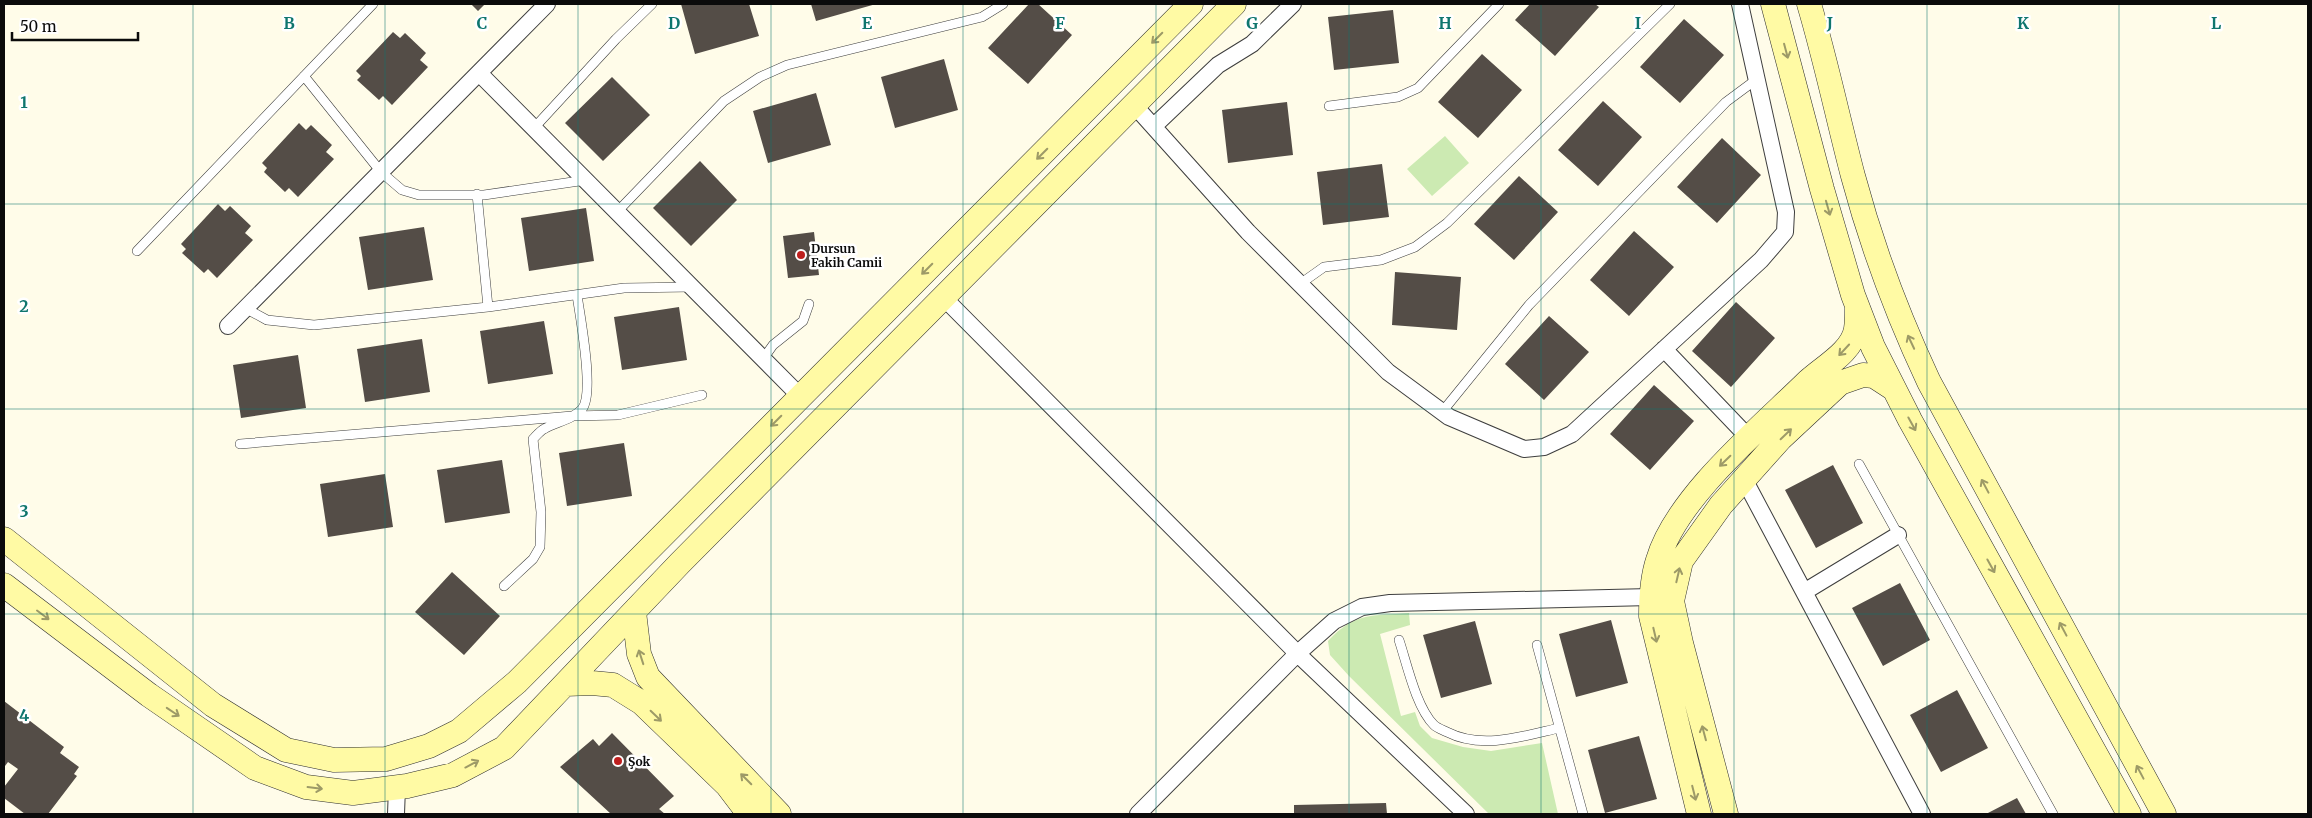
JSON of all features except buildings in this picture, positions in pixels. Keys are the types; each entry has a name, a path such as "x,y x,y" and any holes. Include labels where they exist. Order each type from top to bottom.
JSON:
{"street":[{"path":"228,326 548,4"},
{"path":"4,539 213,705 286,750 334,760 386,759 429,746 459,731 517,682 1191,4"},
{"path":"4,585 149,695 255,768 306,787 353,793 397,787 453,775 504,748 634,612 943,297 1234,4"},
{"path":"1154,126 1218,65 1252,44 1293,4"},
{"path":"1134,104 1248,232 1388,372 1449,417 1524,449 1544,447 1572,434 1761,260 1785,232 1786,212 1740,4"},
{"path":"1773,4 1822,188 1857,305 1872,347 2128,814"},
{"path":"1809,4 1854,178 1877,254 1904,328 1930,382 2164,814"},
{"path":"480,74 800,397"},
{"path":"943,297 1298,653 1462,813"},
{"path":"1699,814 1651,616 1651,588 1658,558 1674,522 1718,468 1815,374 1847,349 1856,331 1857,305"},
{"path":"1664,349 1749,438"},
{"path":"1726,814 1680,642 1672,601 1681,561 1721,505 1744,479 1781,438 1840,382 1863,375 1874,376 1894,389"},
{"path":"1744,479 1922,814"},
{"path":"1804,592 1898,535"},
{"path":"1138,814 1298,653 1334,621 1362,607 1390,603 1651,597"},
{"path":"634,612 639,654 648,677 779,814"},
{"path":"566,684 592,683 612,685 642,703 726,785 749,814"},
{"path":"396,814 397,787"}],"lane":[{"path":"136,251 372,4"},
{"path":"534,128 616,39 652,4"},
{"path":"617,212 724,101 760,77 787,65 982,17 1003,4"},
{"path":"1329,106 1398,96 1418,88 1499,4"},
{"path":"1300,284 1324,267 1381,260 1415,247 1447,223 1670,4"},
{"path":"304,76 381,172 402,190 419,195 477,194 586,180"},
{"path":"1442,412 1529,304 1726,102 1756,79"},
{"path":"477,194 488,307"},
{"path":"245,308 267,320 314,325 488,307 624,288 691,287"},
{"path":"504,586 534,559 540,547 540,512 532,439 543,430 582,409 587,396 587,369 577,294"},
{"path":"763,359 773,345 803,321 809,304"},
{"path":"240,444 572,416 618,415 702,395"},
{"path":"1859,464 2054,814"},
{"path":"1399,640 1422,706 1434,725 1456,736 1487,741 1511,739 1560,728"},
{"path":"1537,645 1582,814"}],"green space":[{"path":"1445,136 1469,163 1432,196 1407,169"},
{"path":"1409,613 1410,625 1380,634 1401,716 1415,712 1420,726 1432,738 1463,747 1491,751 1542,743 1558,814 1489,814 1330,655 1328,641 1356,620 1365,617"}],"place":[{"name":"Dursun Fakih Camii","path":"801,255"},
{"name":"Şok","path":"618,761"}]}
